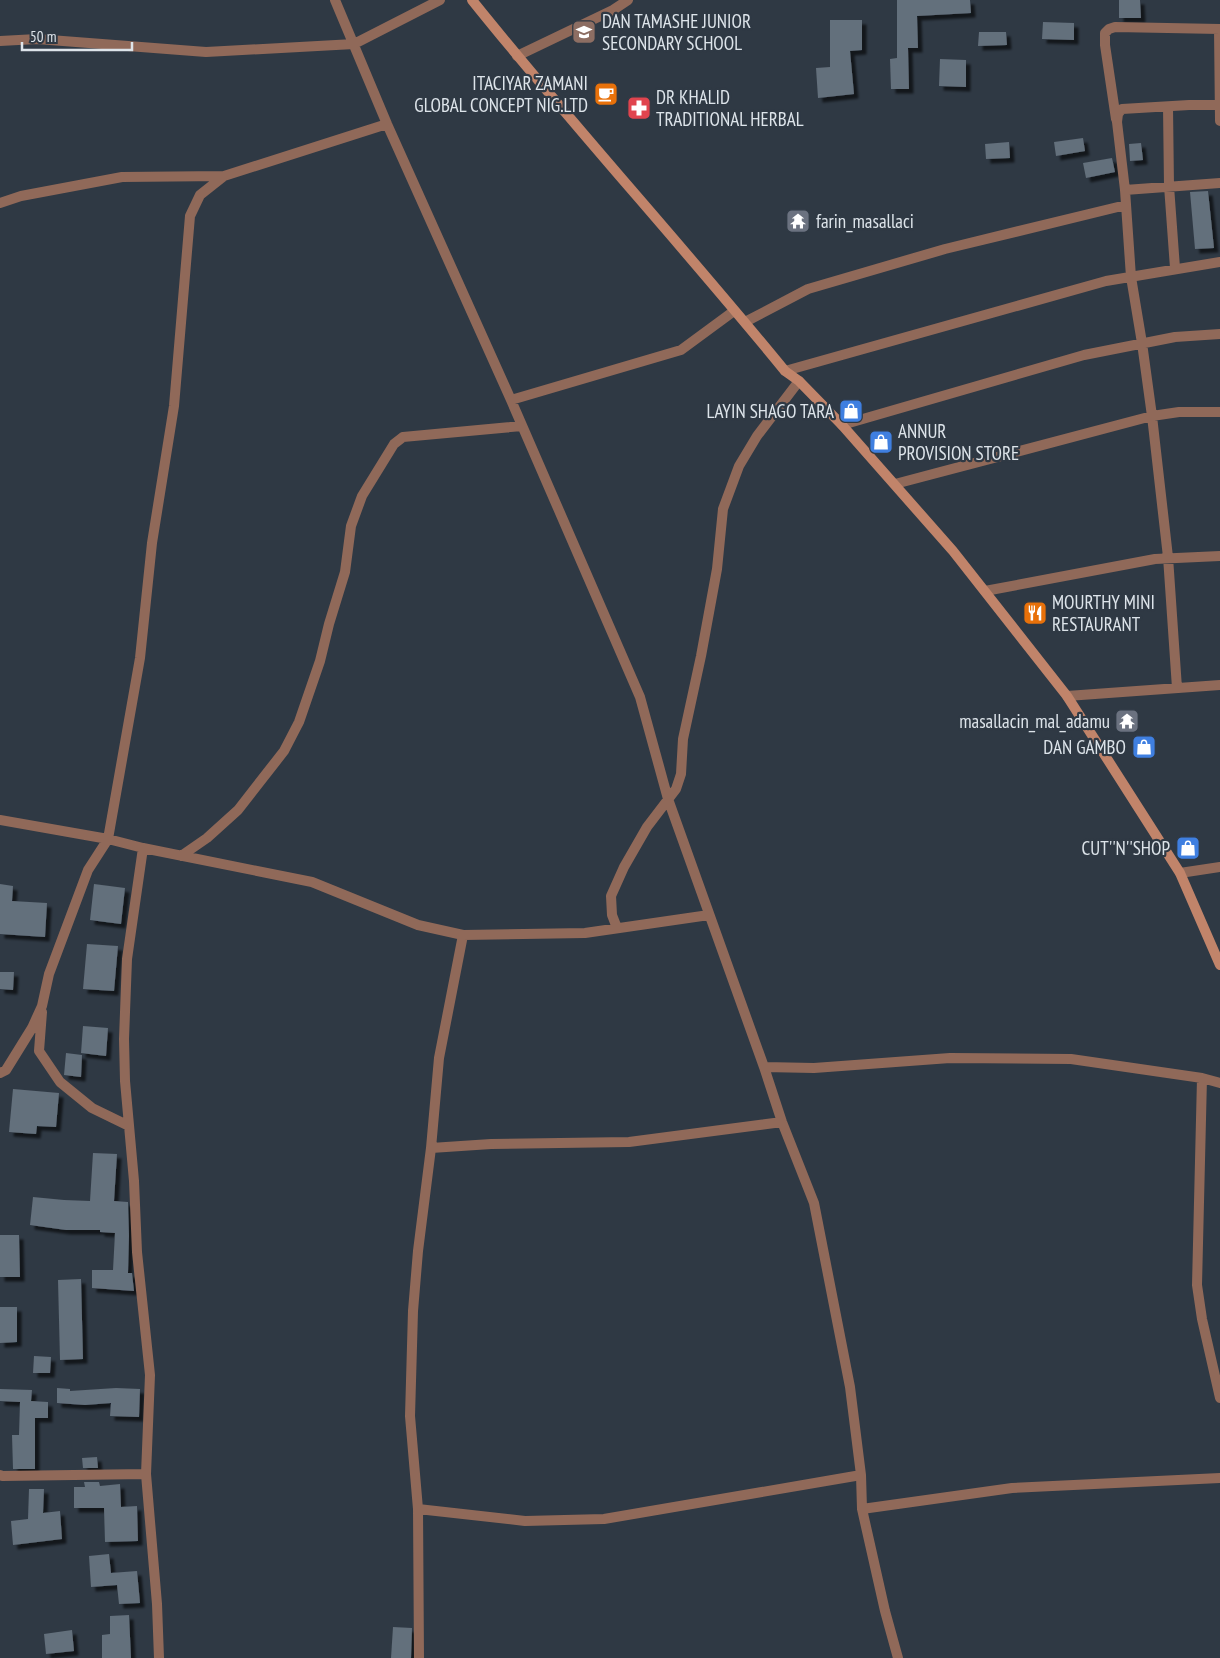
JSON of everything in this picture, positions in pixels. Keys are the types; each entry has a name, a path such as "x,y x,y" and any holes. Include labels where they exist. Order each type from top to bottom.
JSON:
{"street":[{"path":"335,0 387,124 511,400 640,697 668,799 782,1122 814,1203 850,1386 861,1476 862,1509 885,1611 898,1658"},
{"path":"0,41 37,39 206,52 354,44 440,0"},
{"path":"472,0 517,56 785,371 799,381 842,425 954,551 1067,696 1180,873 1220,965"},
{"path":"517,56 613,10 628,0"},
{"path":"1177,688 1168,557 1152,416 1131,277 1125,190 1105,45 1105,33 1109,29 1115,28 1220,29 1220,121"},
{"path":"1117,122 1118,114 1122,109 1189,104 1219,105"},
{"path":"1168,107 1169,186 1176,268"},
{"path":"0,203 21,196 122,177 224,176 387,124"},
{"path":"129,1126 92,1108 60,1082 40,1051 42,1006 49,974 88,870 108,839 140,658 152,543 174,406 190,216 200,195 224,176"},
{"path":"1125,190 1220,183"},
{"path":"745,322 808,289 945,249 1126,205"},
{"path":"785,371 1106,282 1176,268 1220,262"},
{"path":"511,400 681,350 734,310"},
{"path":"842,425 1084,355 1175,336 1220,334"},
{"path":"616,928 612,915 611,896 624,867 647,827 676,789 681,774 683,739 717,569 723,509 739,466 756,436 799,381"},
{"path":"894,484 1152,416 1178,412 1220,412"},
{"path":"181,856 206,838 238,810 284,751 299,722 320,661 345,572 351,526 362,496 394,444 403,438 522,426"},
{"path":"985,591 1168,557 1220,556"},
{"path":"1067,696 1220,685"},
{"path":"0,820 108,839 143,848 312,882 418,925 463,935 585,933 709,915"},
{"path":"143,848 127,959 124,1039 125,1081 134,1181 137,1252 150,1375 146,1474 157,1604 159,1658"},
{"path":"1180,873 1220,867"},
{"path":"419,1658 418,1509 410,1416 413,1320 418,1251 431,1148 439,1058 463,935"},
{"path":"0,1073 6,1070 32,1028 42,1006"},
{"path":"764,1067 814,1068 950,1058 1071,1059 1202,1078 1220,1083"},
{"path":"1202,1078 1197,1285 1202,1319 1220,1398"},
{"path":"431,1148 491,1144 629,1142 782,1122"},
{"path":"0,1475 146,1474"},
{"path":"418,1509 525,1521 604,1519 861,1476"},
{"path":"862,1509 1012,1488 1220,1478"}],"building":[{"path":"897,0 970,0 971,13 917,16 918,48 908,48 909,89 891,89 890,59 897,58"},
{"path":"1119,0 1140,0 1141,18 1119,18"},
{"path":"830,20 862,20 862,50 850,51 854,94 818,98 816,68 830,67"},
{"path":"1043,22 1074,23 1074,40 1042,39"},
{"path":"979,32 1006,32 1007,45 978,46"},
{"path":"940,59 966,60 966,87 939,86"},
{"path":"1083,138 1085,151 1056,156 1054,142"},
{"path":"1009,142 1010,158 986,159 985,144"},
{"path":"1141,143 1143,160 1130,161 1129,144"},
{"path":"1112,158 1115,172 1086,178 1083,163"},
{"path":"1208,191 1214,248 1195,249 1190,192"},
{"path":"0,884 13,886 12,901 47,903 45,937 0,934"},
{"path":"94,884 125,888 121,924 90,920"},
{"path":"87,944 118,946 114,991 83,989"},
{"path":"0,972 14,972 13,990 0,989"},
{"path":"83,1026 108,1028 106,1056 81,1053"},
{"path":"66,1053 82,1055 81,1077 64,1075"},
{"path":"13,1089 59,1093 56,1127 37,1126 36,1134 9,1132"},
{"path":"93,1153 117,1154 114,1201 128,1202 128,1273 132,1273 134,1291 92,1288 92,1270 113,1270 115,1233 100,1232 100,1230 66,1230 30,1225 33,1197 90,1201"},
{"path":"0,1235 19,1235 20,1277 0,1277"},
{"path":"81,1279 83,1359 60,1360 58,1280"},
{"path":"0,1307 17,1307 17,1342 0,1343"},
{"path":"34,1356 51,1357 50,1373 33,1373"},
{"path":"57,1388 70,1389 70,1391 116,1388 140,1389 139,1417 110,1416 111,1403 85,1405 57,1403"},
{"path":"0,1389 32,1390 31,1401 48,1402 48,1418 35,1418 35,1469 13,1469 12,1435 19,1435 20,1402 0,1401"},
{"path":"97,1457 98,1468 83,1468 82,1458"},
{"path":"84,1482 99,1482 100,1486 120,1484 121,1507 137,1506 138,1541 105,1542 104,1508 74,1508 74,1487 85,1487"},
{"path":"29,1489 44,1489 43,1513 60,1511 62,1539 13,1545 11,1521 28,1519"},
{"path":"109,1554 111,1573 137,1571 140,1603 119,1604 117,1585 91,1587 89,1556"},
{"path":"129,1615 131,1658 102,1658 102,1635 110,1634 110,1616"},
{"path":"393,1627 412,1628 411,1658 391,1658"},
{"path":"72,1630 74,1651 46,1654 44,1634"}],"place":[{"name":"DAN TAMASHE JUNIOR SECONDARY SCHOOL","path":"584,32"},
{"name":"ITACIYAR ZAMANI GLOBAL CONCEPT NIG.LTD","path":"606,94"},
{"name":"DR KHALID TRADITIONAL HERBAL","path":"639,108"},
{"name":"farin_masallaci","path":"798,221"},
{"name":"LAYIN SHAGO TARA","path":"851,411"},
{"name":"ANNUR PROVISION STORE","path":"881,442"},
{"name":"MOURTHY MINI RESTAURANT","path":"1035,613"},
{"name":"masallacin_mal_adamu","path":"1127,721"},
{"name":"DAN GAMBO","path":"1144,747"},
{"name":"CUT''N''SHOP","path":"1188,848"}]}
